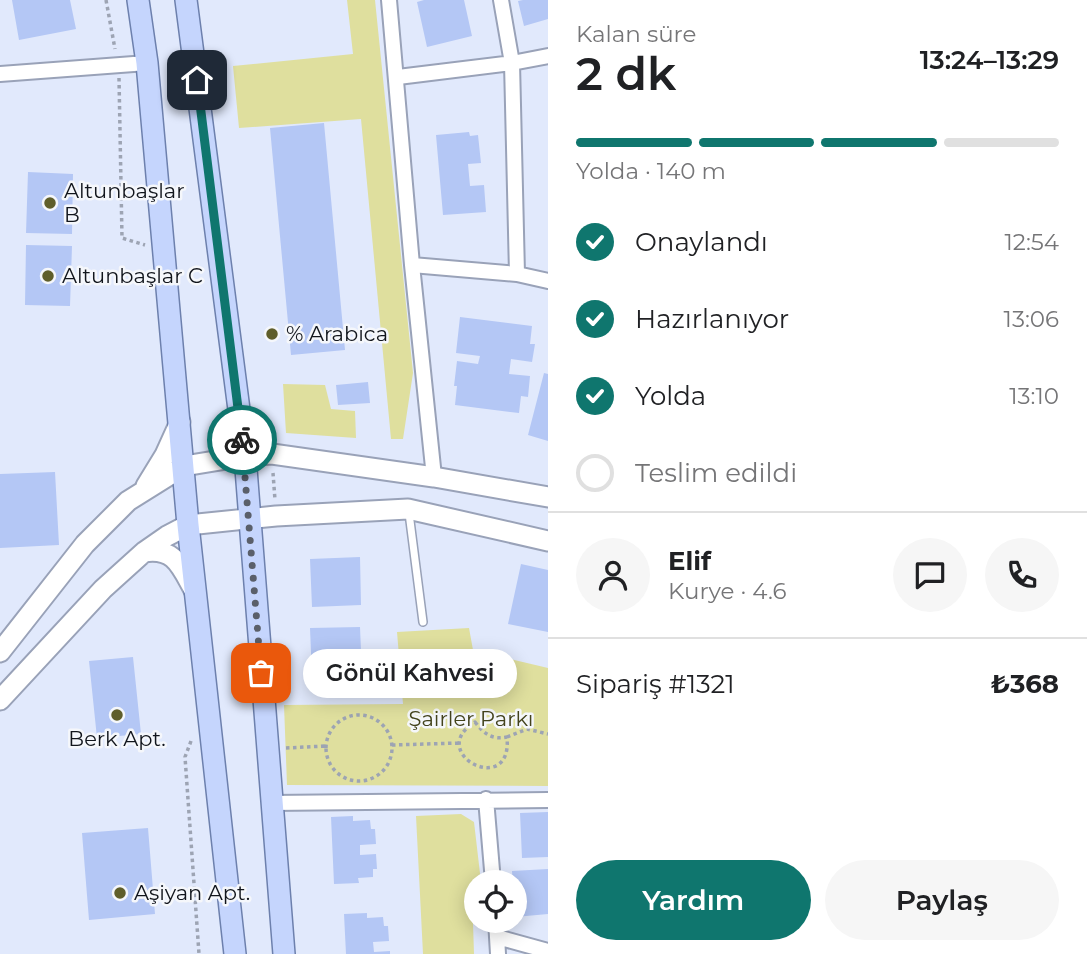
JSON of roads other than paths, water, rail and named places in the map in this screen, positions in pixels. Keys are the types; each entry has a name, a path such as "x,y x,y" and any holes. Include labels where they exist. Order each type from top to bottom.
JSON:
{"main road":[{"path":"138,0 147,63 194,590 235,954"},
{"path":"186,0 244,456 284,954"}],"street":[{"path":"390,0 411,265 434,477"},
{"path":"501,0 512,63 517,274"},
{"path":"398,77 548,56"},
{"path":"0,74 147,63"},
{"path":"411,265 517,274 548,281"},
{"path":"143,490 165,455 180,422"},
{"path":"0,652 85,544 128,501 184,466 272,454 434,477 548,497"},
{"path":"0,700 103,589 144,552 188,525 408,509 548,541"},
{"path":"144,552 158,550 175,559 194,590"},
{"path":"486,799 492,870"},
{"path":"271,803 548,800"},
{"path":"497,933 498,954"},
{"path":"497,937 548,951"}],"lane":[{"path":"408,509 423,622"}],"place":[{"name":"Altunbaşlar B","path":"50,203"},
{"name":"Altunbaşlar C","path":"48,276"},
{"name":"% Arabica","path":"272,334"},
{"name":"Gönül Kahvesi","path":"261,673"},
{"name":"Berk Apt.","path":"117,715"},
{"name":"Aşiyan Apt.","path":"120,893"}],"park label":[{"name":"Şairler Parkı","path":"471,719"}]}
